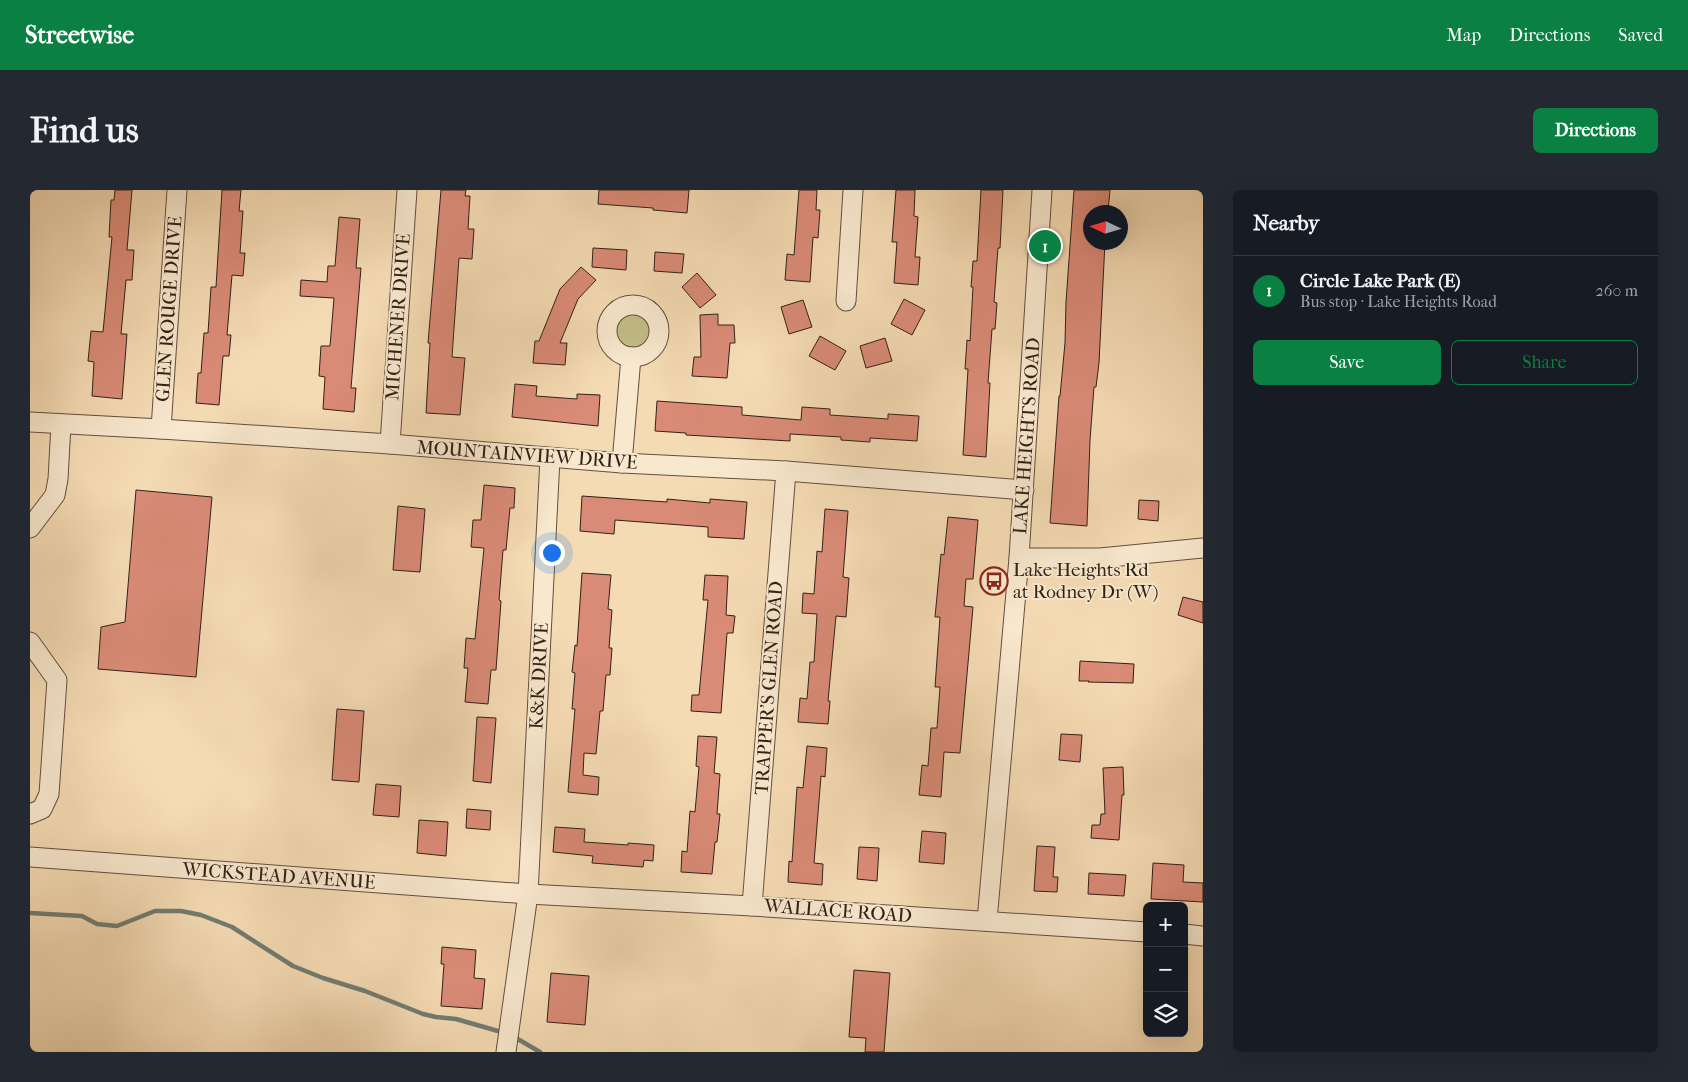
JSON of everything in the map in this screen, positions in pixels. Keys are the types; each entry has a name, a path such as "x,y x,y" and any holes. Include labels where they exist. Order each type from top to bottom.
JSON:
{"street":[{"name":"GLEN ROUGE DRIVE","path":"161,428 177,190"},
{"name":"MICHENER DRIVE","path":"390,444 407,190"},
{"path":"846,302 853,190"},
{"name":"LAKE HEIGHTS ROAD","path":"987,921 1019,558 1042,190"},
{"path":"622,463 631,357"},
{"name":"MOUNTAINVIEW DRIVE","path":"30,422 161,428 390,444 550,458 786,471 1024,490"},
{"path":"30,528 55,495 58,479 61,424"},
{"name":"K&K DRIVE","path":"506,1052 528,894 550,458"},
{"name":"TRAPPER'S GLEN ROAD","path":"752,906 786,471"},
{"path":"1019,558 1100,558 1203,548"},
{"path":"30,642 57,680 50,794 42,809 30,814"},
{"name":"WICKSTEAD AVENUE","path":"30,858 528,894"},
{"name":"WALLACE ROAD","path":"528,894 752,906 1143,932"},
{"path":"1188,934 1203,936"}],"shaded area":[{"path":"632,313 644,319 650,331 644,343 632,349 620,343 614,331 620,319"}],"building":[{"path":"115,190 132,190 127,250 134,250 132,280 126,280 121,334 127,334 122,399 92,396 94,362 88,361 91,331 103,332 112,237 109,237 111,200 114,200"},
{"path":"222,190 241,190 239,211 243,211 240,253 245,253 243,276 232,275 227,335 231,335 229,356 223,356 219,405 196,403 198,373 201,373 204,333 208,333 211,287 216,287"},
{"path":"441,190 466,190 465,196 470,196 468,229 474,229 472,259 459,258 452,357 465,358 460,415 426,413 430,343 428,343"},
{"path":"599,190 689,190 687,213 653,210 653,208 598,204"},
{"path":"799,190 817,190 816,210 820,210 818,238 813,237 810,282 785,280 787,254 794,255"},
{"path":"896,190 915,190 914,216 918,217 915,257 920,257 918,285 894,283 897,242 892,242"},
{"path":"981,190 1003,190 1000,248 998,248 994,302 997,303 995,329 992,329 988,383 990,383 986,457 963,455 968,369 965,369 967,340 970,341 973,287 971,287 973,261 977,261"},
{"path":"1074,190 1110,190 1109,205 1083,205 1083,250 1105,250 1099,363 1096,387 1094,387 1090,440 1087,526 1050,523 1059,396 1065,343"},
{"path":"339,217 360,219 356,268 361,268 351,388 356,388 354,412 323,409 325,377 319,376 321,346 330,346 334,298 300,296 301,280 327,282 328,266 335,266"},
{"path":"593,248 627,250 626,270 592,267"},
{"path":"655,252 684,254 682,273 654,271"},
{"path":"581,267 596,280 578,299 560,343 567,343 565,365 533,363 535,341 539,341 560,289"},
{"path":"697,273 716,295 700,308 682,287"},
{"path":"904,299 925,310 912,335 891,324"},
{"path":"803,300 812,327 789,334 781,307"},
{"path":"718,314 718,325 734,325 735,343 730,343 727,378 692,376 694,357 701,357 700,315"},
{"path":"820,336 846,351 835,370 809,356"},
{"path":"885,338 892,361 866,368 860,346"},
{"path":"515,384 537,386 536,396 577,399 577,394 600,395 598,426 512,417"},
{"path":"657,401 742,407 742,415 801,420 802,407 830,409 830,415 888,419 888,414 919,416 917,441 870,438 870,442 841,440 841,437 790,434 790,441 686,435 686,433 655,431"},
{"path":"484,485 515,488 514,508 510,508 506,550 503,550 496,670 491,670 488,704 465,702 468,668 464,668 466,638 475,639 484,548 471,547 473,520 481,520"},
{"path":"136,490 212,497 196,677 98,669 101,627 125,622"},
{"path":"582,496 667,502 667,499 710,503 710,499 747,502 744,539 708,537 708,527 615,520 614,534 580,531"},
{"path":"1139,500 1159,501 1158,521 1138,519"},
{"path":"398,506 425,509 420,572 393,570"},
{"path":"825,509 848,511 843,577 849,578 846,617 836,616 828,701 830,701 828,724 798,722 800,698 807,699 810,662 814,662 817,614 802,613 803,593 814,594 817,551 822,552"},
{"path":"948,517 978,520 973,579 966,579 964,606 973,607 960,753 944,752 941,797 919,795 922,765 928,766 931,728 937,728 940,687 935,687 940,617 935,617 941,554 944,555"},
{"path":"582,573 611,575 608,609 612,610 609,648 612,648 610,675 606,675 603,711 600,711 596,754 584,753 583,775 599,777 598,795 568,792 575,709 572,709 575,673 572,672 575,645 577,646"},
{"path":"705,575 728,576 726,615 735,616 733,633 727,633 721,713 691,711 692,695 699,695 708,600 703,600"},
{"path":"1183,597 1203,602 1203,623 1178,615"},
{"path":"1080,661 1134,664 1133,683 1079,681"},
{"path":"337,709 364,711 359,782 332,780"},
{"path":"477,717 496,718 491,783 473,781"},
{"path":"1061,734 1082,735 1080,762 1059,760"},
{"path":"698,736 717,737 714,773 720,774 717,814 720,814 712,874 681,872 682,851 687,852 690,811 695,812 699,767 696,766"},
{"path":"807,746 827,748 825,777 821,776 814,863 823,864 822,885 788,882 789,861 792,862 797,787 803,788"},
{"path":"1123,767 1124,795 1122,795 1119,840 1091,838 1092,825 1100,825 1101,814 1105,814 1103,768"},
{"path":"376,784 401,786 399,817 373,815"},
{"path":"467,809 491,811 490,830 466,828"},
{"path":"419,820 448,822 446,856 417,853"},
{"path":"555,827 585,829 584,842 654,845 653,861 644,860 643,867 592,863 593,856 553,852"},
{"path":"922,831 946,833 944,864 919,862"},
{"path":"1037,846 1055,847 1053,877 1058,877 1057,892 1034,891"},
{"path":"859,847 879,848 877,881 857,879"},
{"path":"1153,863 1184,865 1183,882 1203,883 1203,902 1151,899"},
{"path":"1089,873 1126,875 1124,896 1088,894"},
{"path":"442,947 476,950 474,978 485,979 482,1009 441,1006 444,964 441,964"},
{"path":"854,970 890,973 884,1052 865,1052 866,1038 849,1037"},
{"path":"551,973 589,976 585,1025 547,1022"}],"waterway":[{"path":"30,913 82,916 97,924 117,926 155,911 181,911 201,915 232,927 293,966 323,978 365,991 423,1014 456,1019 498,1031"},
{"path":"516,1038 540,1052"}],"place":[{"name":"Circle Lake Park (E)","path":"1045,246"},
{"name":"Lake Heights Rd at Rodney Dr (W)","path":"994,581"}]}
